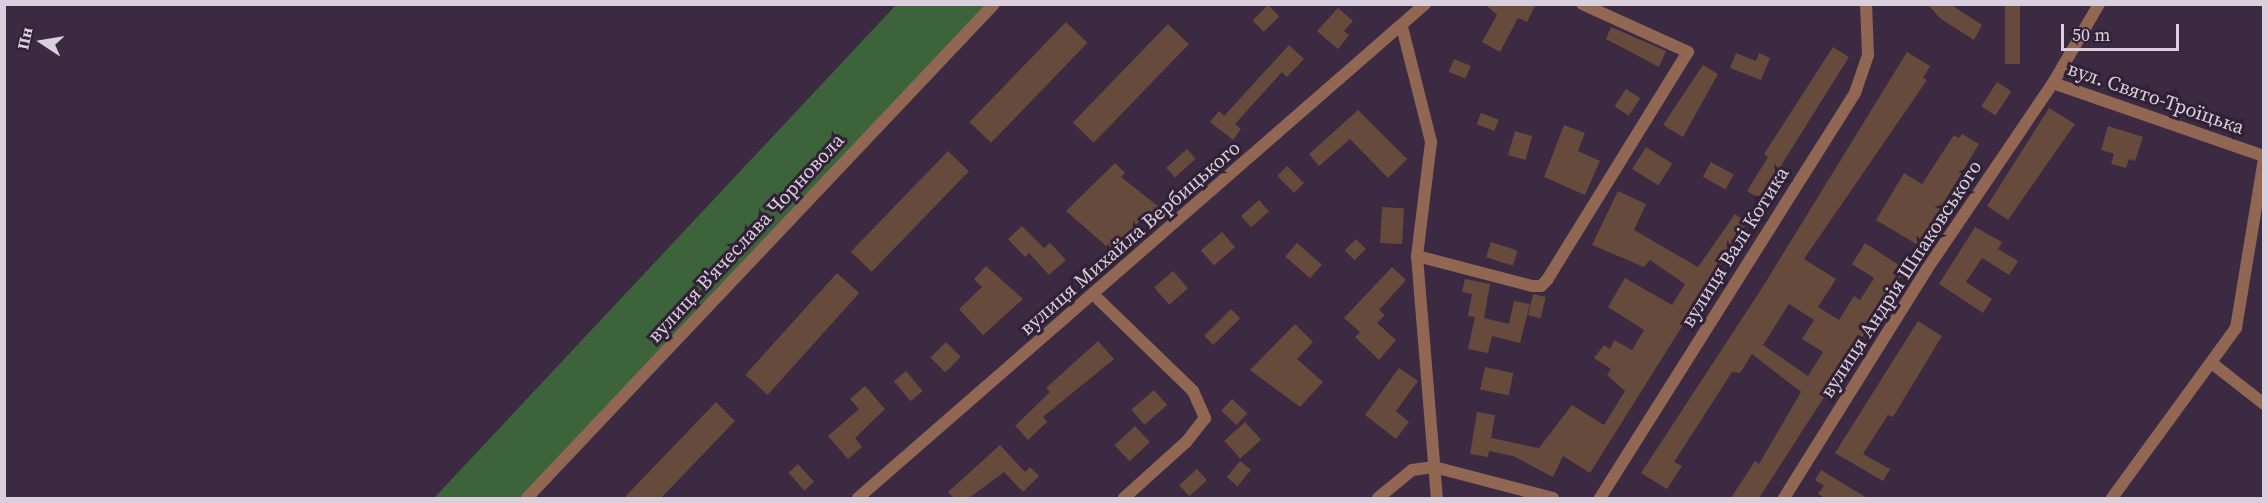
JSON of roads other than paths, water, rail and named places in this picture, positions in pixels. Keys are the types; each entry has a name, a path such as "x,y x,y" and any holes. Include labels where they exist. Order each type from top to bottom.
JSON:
{"street":[{"name":"вулиця В'ячеслава Чорновола","path":"527,498 994,4"},
{"name":"вулиця Михайла Вербицького","path":"858,498 1095,296 1402,27 1425,4"},
{"path":"1417,256 1532,286 1541,286 1547,280 1688,51 1582,4"},
{"name":"вулиця Валі Котика","path":"1600,498 1855,93 1868,55 1866,4"},
{"name":"вул. Свято-Троїцька","path":"2099,4 2053,83 2264,157 2236,328 2213,364 2112,498"},
{"path":"1402,27 1431,142 1417,256 1437,498"},
{"name":"вулиця Андрія Шпаковського","path":"1784,498 1927,269 2053,83"},
{"path":"1095,296 1193,391 1204,418 1186,442 1124,498"},
{"path":"2213,364 2264,404"},
{"path":"1378,498 1412,470 1434,467 1553,498"}]}
